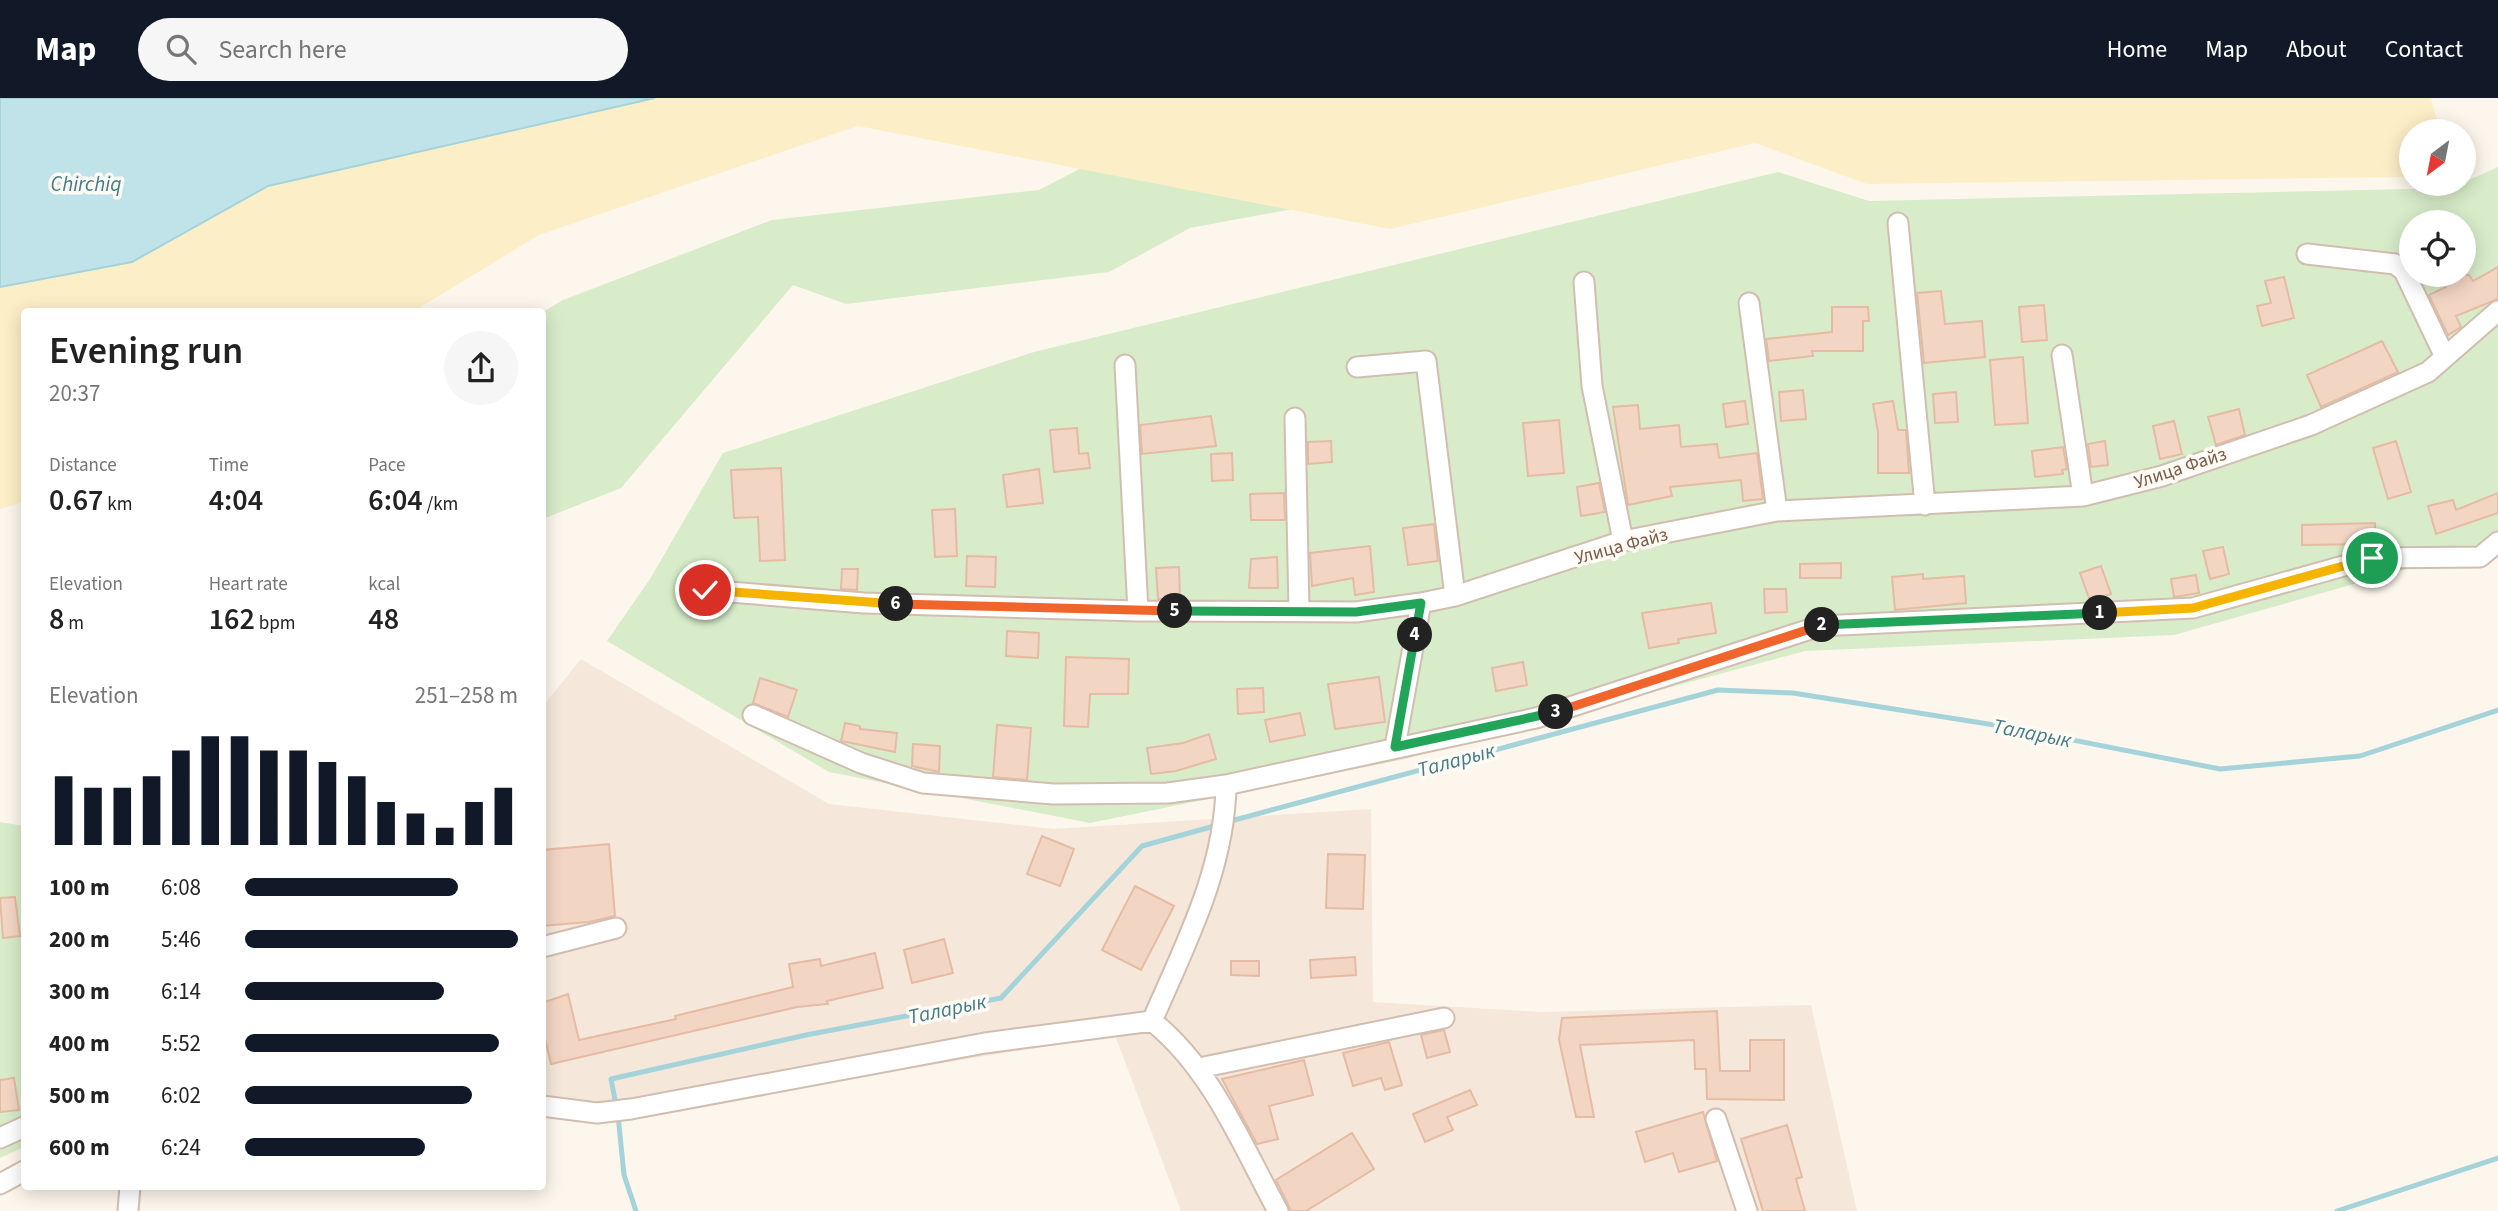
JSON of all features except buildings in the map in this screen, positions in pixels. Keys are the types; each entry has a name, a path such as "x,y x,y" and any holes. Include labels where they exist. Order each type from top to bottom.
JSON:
{"street":[{"path":"1898,223 1925,505"},
{"path":"2307,254 2395,264 2404,271 2445,357"},
{"path":"1584,282 1592,386 1623,541"},
{"path":"1749,303 1777,511"},
{"name":"Улица Файз","path":"705,590 864,603 1138,611 1356,612 1421,603 1455,596 1623,541 1777,511 2083,496 2162,476 2311,425 2428,372 2498,311"},
{"path":"2062,355 2083,496"},
{"path":"1357,367 1426,361 1455,596"},
{"path":"1125,365 1138,611"},
{"path":"1295,418 1299,611"},
{"path":"753,715 861,764 923,783 1053,794 1168,793 1226,785 1536,718 1820,625 2193,608 2372,558 2480,557 2498,539"},
{"path":"1395,747 1421,603"},
{"path":"1152,1021 1207,895 1226,809 1226,785"},
{"path":"546,946 616,928"},
{"path":"1199,1068 1444,1018"},
{"path":"546,1107 597,1113 631,1109 985,1043 1152,1021 1178,1042 1199,1068 1278,1211"},
{"path":"1716,1119 1747,1211"},
{"path":"0,1138 21,1128"},
{"path":"0,1184 21,1173"},
{"path":"128,1211 130,1190"}],"shaded area":[{"path":"581,659 829,804 1054,829 1371,809 1373,1002 1542,1012 1811,1005 1857,1211 1181,1211 1115,1035 583,1122 546,1114 546,702"}],"green space":[{"path":"1089,164 1454,179 1190,228 1109,272 846,304 793,285 621,488 546,518 546,310 563,300 772,220 1039,190"},
{"path":"2498,167 2498,543 2174,635 1805,651 1405,759 1090,823 829,772 607,641 650,579 723,453 1034,352 1778,172 1869,201 2399,189 2399,196 2476,196 2476,177"},
{"path":"0,822 21,826 21,1148 0,1158"}],"sand":[{"path":"0,98 2431,98 2437,119 2399,119 2399,177 1867,184 1755,143 1390,229 858,126 539,235 419,308 21,308 21,503 0,509"}],"water":[{"name":"Chirchiq","path":"0,98 655,98 268,186 132,262 0,287"}],"waterway":[{"name":"Таларык","path":"1227,822 1718,690 1793,693 2007,727 2220,769 2360,756 2498,710"},
{"name":"Таларык","path":"616,1105 611,1079 806,1035 1001,998 1142,846 1218,825"},
{"name":"Таларык","path":"618,1115 624,1175 636,1211"},
{"path":"2337,1211 2498,1158"}],"route":[{"path":"705,590 864,603 1138,611 1356,612 1421,603 1395,747 1536,718 1820,625 2193,608 2372,558"}]}
